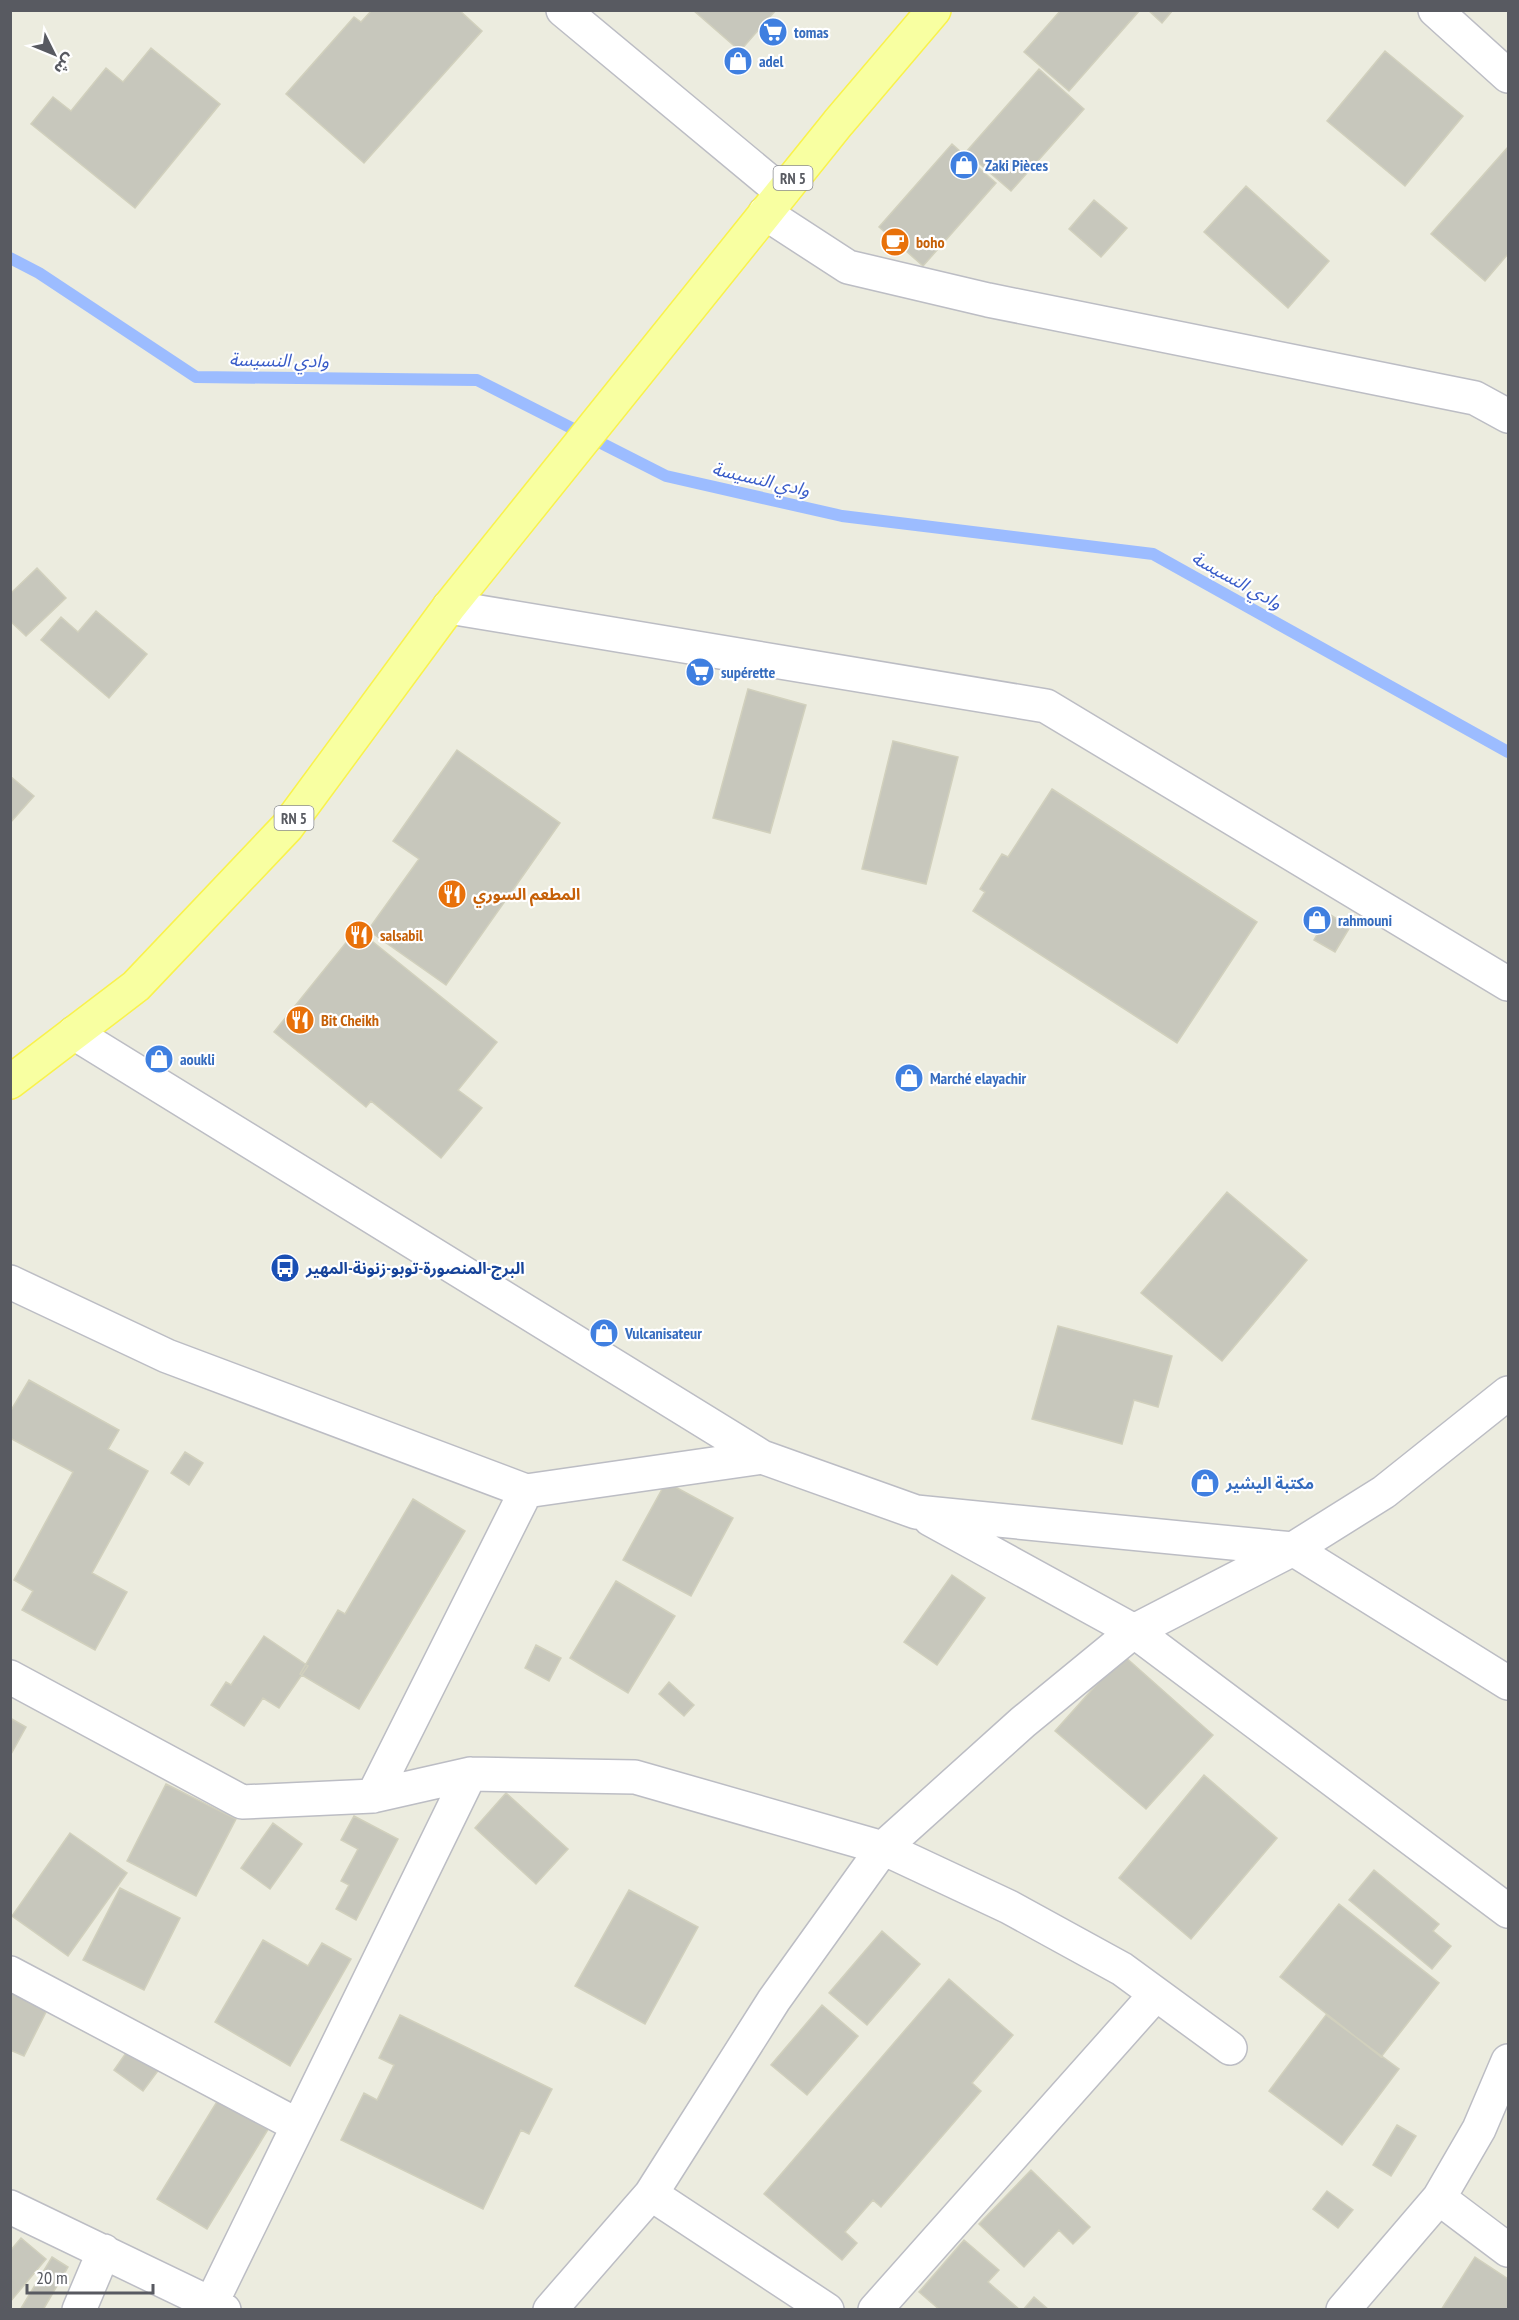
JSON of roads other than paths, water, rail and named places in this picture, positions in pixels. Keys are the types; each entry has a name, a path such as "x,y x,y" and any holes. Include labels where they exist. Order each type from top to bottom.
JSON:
{"main road":[{"name":"RN 5","path":"10,1082 136,986 287,827 449,607 774,202 934,10"}],"street":[{"path":"563,10 848,267 988,300 1475,398 1509,416"},
{"path":"1435,10 1509,76"},
{"path":"449,607 1046,706 1509,984"},
{"path":"74,1033 762,1457 916,1512 1134,1631 1509,1911"},
{"path":"10,1282 167,1356 526,1491 762,1457"},
{"path":"550,2310 651,2194 774,2000 883,1848 1023,1722 1134,1631 1293,1549 1384,1492 1509,1393"},
{"path":"373,1796 526,1491"},
{"path":"916,1512 1293,1549 1509,1683"},
{"path":"10,1677 242,1802 373,1796 470,1774 635,1777 883,1848 1009,1907 1122,1969 1230,2049"},
{"path":"10,2207 218,2306 297,2125 470,1774"},
{"path":"10,1973 297,2125"},
{"path":"875,2310 1156,1994"},
{"path":"1342,2310 1439,2198 1479,2129 1509,2061"},
{"path":"651,2194 826,2310"},
{"path":"1439,2198 1509,2250"},
{"path":"80,2310 104,2251"}],"waterway":[{"name":"وادي النسيسة","path":"10,258 39,273 196,377 477,380 666,476 842,516 1153,554 1508,752"}],"place":[{"name":"tomas","path":"773,32"},
{"name":"adel","path":"738,61"},
{"name":"Zaki Pièces","path":"964,165"},
{"name":"boho","path":"895,242"},
{"name":"supérette","path":"700,672"},
{"name":"المطعم السوري","path":"452,894"},
{"name":"rahmouni","path":"1317,920"},
{"name":"salsabil","path":"359,935"},
{"name":"Bit Cheikh","path":"300,1020"},
{"name":"aoukli","path":"159,1059"},
{"name":"Marché elayachir","path":"909,1078"},
{"name":"البرج-المنصورة-توبو-زنونة-المهير","path":"285,1268"},
{"name":"Vulcanisateur","path":"604,1333"},
{"name":"مكتبة اليشير","path":"1205,1483"}]}
